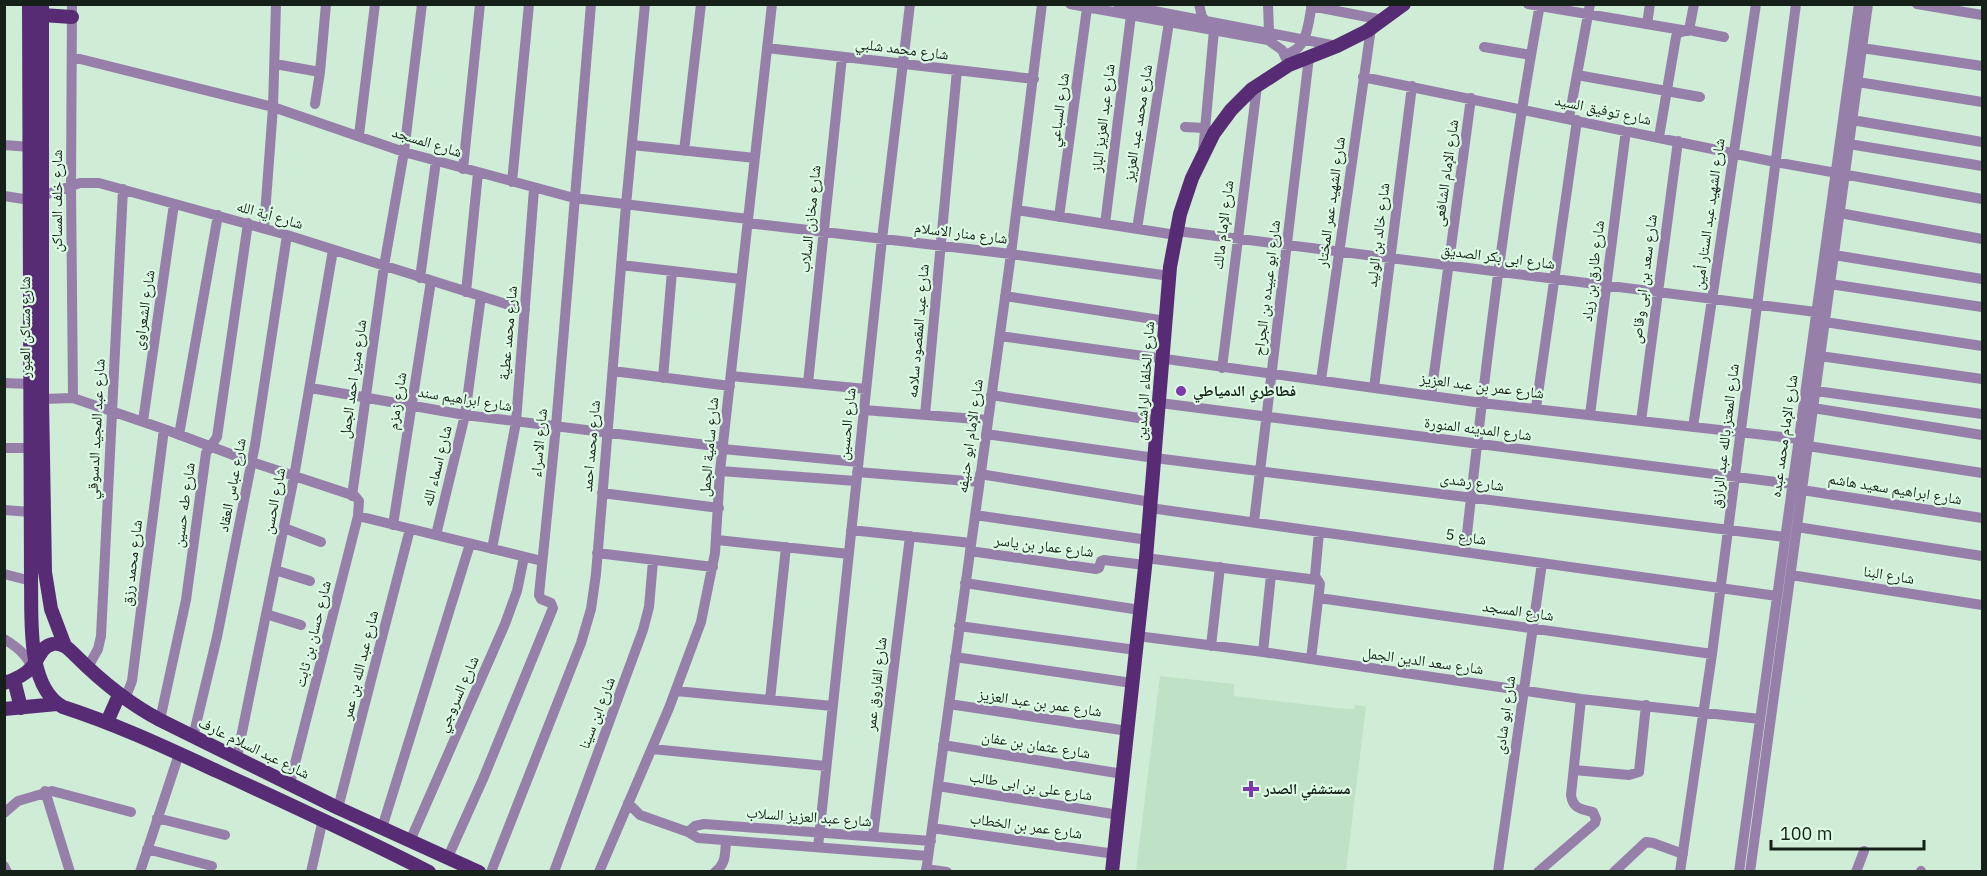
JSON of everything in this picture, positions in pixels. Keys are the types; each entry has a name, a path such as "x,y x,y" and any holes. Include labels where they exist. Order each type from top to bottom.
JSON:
{"main road":[{"name":"شارع مساكن العبور","path":"28,4 30,147 36,198 45,572 51,609 65,646"},
{"name":"شارع الخلفاء الراشدين","path":"1112,872 1148,540 1170,276 1176,233 1192,178 1222,121 1241,99 1287,60 1309,57 1337,46 1377,24 1404,4"},
{"name":"شارع مساكن العبور","path":"42,10 31,384 31,581 34,665 43,688 57,704"},
{"path":"42,10 72,11"},
{"path":"21,708 9,681 34,665 46,647 52,644 65,646"},
{"name":"شارع عبد السلام عارف","path":"65,646 122,697 160,720 338,808 479,872"},
{"path":"107,722 122,697"},
{"path":"4,709 57,704 107,722 323,819 429,872"}],"street":[{"path":"264,228 273,107 276,4"},
{"path":"315,104 326,4"},
{"path":"359,135 375,4"},
{"name":"شارع منير احمد الجمل","path":"352,495 384,266 404,152 422,4"},
{"path":"463,169 480,4"},
{"path":"512,182 529,4"},
{"name":"شارع الاسراء","path":"448,857 483,780 553,608 551,603 540,597 542,561 556,426 591,4"},
{"name":"شارع محمد احمد","path":"491,872 587,626 594,591 645,4"},
{"path":"684,151 701,4"},
{"name":"شارع الحسين","path":"818,848 882,238 910,4"},
{"name":"شارع الإمام ابو حنيفه","path":"926,870 1017,210 1042,4"},
{"path":"1070,4 1131,15 1174,14 1214,30 1268,40 1278,45 1287,60 1298,50 1305,38 1312,5 1377,24"},
{"path":"1118,4 1305,38 1337,46"},
{"path":"1199,4 1205,20"},
{"path":"1268,4 1269,32"},
{"path":"1647,24 1650,4"},
{"path":"1688,30 1694,4"},
{"name":"شارع الشهيد عبد الستار أمين","path":"1693,427 1756,4"},
{"name":"شارع المعتز بالله عبد الرازق","path":"1680,872 1712,654 1796,4"},
{"name":"شارع الإمام محمد عبده","path":"1738,872 1777,596 1797,527 1799,439 1816,312 1835,213 1859,4"},
{"name":"شارع الإمام محمد عبده","path":"1840,175 1849,144 1868,4"},
{"path":"1465,552 1498,272 1521,108 1531,55 1536,5 1589,10 1647,24 1724,37"},
{"path":"1923,5 1970,9 1983,15"},
{"name":"شارع سامية الجمل","path":"599,872 676,691 701,622 713,567 717,540 720,471 773,8"},
{"name":"شارع السباعي","path":"1059,217 1087,8"},
{"path":"1536,408 1554,279 1577,75 1589,10"},
{"name":"شارع خلف المساكن","path":"72,11 73,398"},
{"name":"شارع محمد عبد العزيز","path":"1137,229 1174,14"},
{"name":"شارع عبد العزيز الباز","path":"1105,224 1131,15"},
{"name":"شارع الشهيد عمر المختار","path":"1321,380 1364,77 1377,24"},
{"path":"1203,155 1214,30"},
{"path":"1659,137 1677,34 1688,30"},
{"path":"1484,47 1531,55"},
{"name":"شارع محمد شلبي","path":"767,48 1034,80"},
{"path":"1862,48 1983,66"},
{"name":"شارع المسجد","path":"72,57 273,107 404,152 574,198"},
{"name":"شارع مخازن السلاب","path":"808,383 842,57"},
{"name":"شارع ابو عبيده بن الجراح","path":"1254,522 1309,57"},
{"path":"275,64 320,72"},
{"name":"شارع عبد المقصود سلامه","path":"925,415 957,70"},
{"path":"1577,75 1700,97"},
{"name":"شارع توفيق السيد","path":"1364,77 1840,175 1983,199"},
{"path":"1858,82 1983,102"},
{"name":"شارع الإمام مالك","path":"1221,368 1257,86"},
{"name":"شارع خالد بن الوليد","path":"1374,388 1412,86"},
{"name":"شارع الإمام الشافعى","path":"1431,396 1471,98"},
{"path":"1852,120 1983,142"},
{"path":"1185,127 1205,128"},
{"name":"شارع طارق بن زياد","path":"1590,415 1626,130"},
{"name":"شارع سعد بن ابى وقاص","path":"1641,421 1678,141"},
{"path":"1849,144 1983,166"},
{"path":"4,145 30,147"},
{"path":"632,145 755,158"},
{"name":"شارع زمزم","path":"393,525 412,406 436,161"},
{"path":"466,292 478,173"},
{"name":"شارع أية الله","path":"4,196 36,198 90,182 123,189 264,228 525,310"},
{"name":"شارع عبد المجيد الدسوقي","path":"88,668 98,649 101,636 123,189"},
{"name":"شارع محمد عطية","path":"492,549 516,422 534,189"},
{"name":"شارع منار الاسلام","path":"574,198 1170,276"},
{"name":"شارع الشعراوى","path":"143,422 174,204"},
{"name":"شارع ابى بكر الصديق","path":"1017,210 1137,229 1816,312"},
{"path":"1835,213 1983,238"},
{"name":"شارع الإمام محمد عبده","path":"1750,872 1791,575 1785,537 1808,446 1814,408 1834,255 1835,213"},
{"path":"179,435 218,215"},
{"name":"شارع طه حسين","path":"160,720 186,600 206,453 217,437 248,224"},
{"name":"شارع عباس العقاد","path":"193,737 217,637 252,462 287,235"},
{"name":"شارع الحسن","path":"237,758 311,388 333,250"},
{"path":"1834,255 1983,279"},
{"path":"621,265 741,279"},
{"path":"663,378 672,271"},
{"path":"1830,284 1983,307"},
{"name":"شارع اسماء الله","path":"436,535 465,415 480,296"},
{"path":"1005,296 1166,321"},
{"path":"1825,322 1983,346"},
{"name":"شارع عمر بن عبد العزيز","path":"1000,336 1482,403 1799,439"},
{"path":"1820,356 1983,379"},
{"path":"612,371 663,378 808,383 866,389"},
{"path":"4,383 31,384"},
{"name":"شارع ابراهيم سند","path":"311,388 465,415 723,448 857,472"},
{"path":"1816,391 1983,414"},
{"path":"991,395 1158,421"},
{"path":"42,399 73,398 294,477 352,495 360,504 358,516 542,561"},
{"name":"شارع المدينه المنورة","path":"1160,403 1797,487"},
{"path":"1814,408 1983,435"},
{"path":"864,410 988,420"},
{"name":"شارع محمد رزق","path":"122,697 132,681 164,429"},
{"name":"شارع رشدى","path":"986,434 1155,458 1785,537"},
{"path":"1808,446 1983,473"},
{"path":"4,448 31,448"},
{"path":"720,471 857,472"},
{"name":"شارع 5","path":"857,472 980,478 1319,532 1777,596"},
{"name":"شارع ابراهيم سعيد هاشم","path":"1797,487 1983,518"},
{"path":"602,494 719,508"},
{"path":"4,510 31,512"},
{"path":"975,515 1148,540"},
{"name":"شارع حسان بن ثابت","path":"290,783 358,516"},
{"path":"1797,527 1983,556"},
{"path":"284,528 321,542"},
{"name":"شارع عبد الله بن عمر","path":"338,808 410,529"},
{"path":"851,530 910,536 970,547"},
{"path":"1311,659 1320,584 1315,576 1319,532"},
{"name":"شارع الفاروق عمر","path":"873,836 910,536"},
{"path":"717,540 849,554"},
{"path":"382,828 470,544"},
{"path":"770,700 786,547"},
{"name":"شارع عمار بن ياسر","path":"970,547 1096,569 1104,560 1145,562"},
{"path":"597,553 713,567"},
{"name":"شارع السروجي","path":"410,841 505,624 524,557"},
{"name":"شارع ابن سينا","path":"554,872 643,630 649,607 653,561"},
{"path":"1145,562 1220,567 1317,580"},
{"name":"شارع ابو شادى","path":"1498,872 1542,563"},
{"path":"1211,646 1220,567"},
{"path":"275,570 310,581"},
{"path":"4,573 31,581"},
{"path":"1263,652 1271,575"},
{"name":"شارع البنا","path":"1791,575 1983,605"},
{"path":"965,583 1140,610"},
{"name":"شارع المسجد","path":"1319,598 1712,654"},
{"path":"266,614 301,625"},
{"name":"شارع سعد الدين الجمل","path":"959,626 1263,652 1581,699 1760,719"},
{"path":"4,639 19,649 34,665"},
{"path":"955,657 1132,683"},
{"path":"676,691 832,706"},
{"path":"1538,872 1595,824 1596,819 1593,812 1577,808 1573,804 1571,795 1581,699"},
{"name":"شارع عمر بن عبد العزيز","path":"949,704 1128,731"},
{"path":"1574,770 1629,775 1638,772 1646,705"},
{"name":"شارع عثمان بن عفان","path":"943,745 1123,774"},
{"path":"652,749 826,766"},
{"path":"140,872 179,754"},
{"name":"شارع على بن ابى طالب","path":"938,786 1119,815"},
{"path":"4,813 18,801 45,791 61,792 131,812"},
{"path":"45,791 70,872"},
{"name":"شارع عبد العزيز السلاب","path":"628,803 646,818 688,832 698,838 928,855"},
{"path":"157,818 225,835"},
{"path":"311,872 323,819"},
{"name":"شارع عبد العزيز السلاب","path":"688,832 695,826 704,824 930,841"},
{"name":"شارع عمر بن الخطاب","path":"932,828 1115,854"},
{"path":"723,870 726,841"},
{"path":"1614,872 1646,842 1683,854"},
{"path":"147,849 212,866"},
{"path":"1856,872 1864,851"},
{"path":"4,866 7,872"},
{"path":"926,870 947,872"}],"shaded area":[{"name":"مستشفي الصدر","path":"1160,676 1234,684 1234,696 1336,708 1354,709 1355,705 1366,706 1346,871 1136,871"}],"place":[{"name":"فطاطري الدمياطي","path":"1181,391"},
{"name":"مستشفي الصدر","path":"1251,789"}]}
